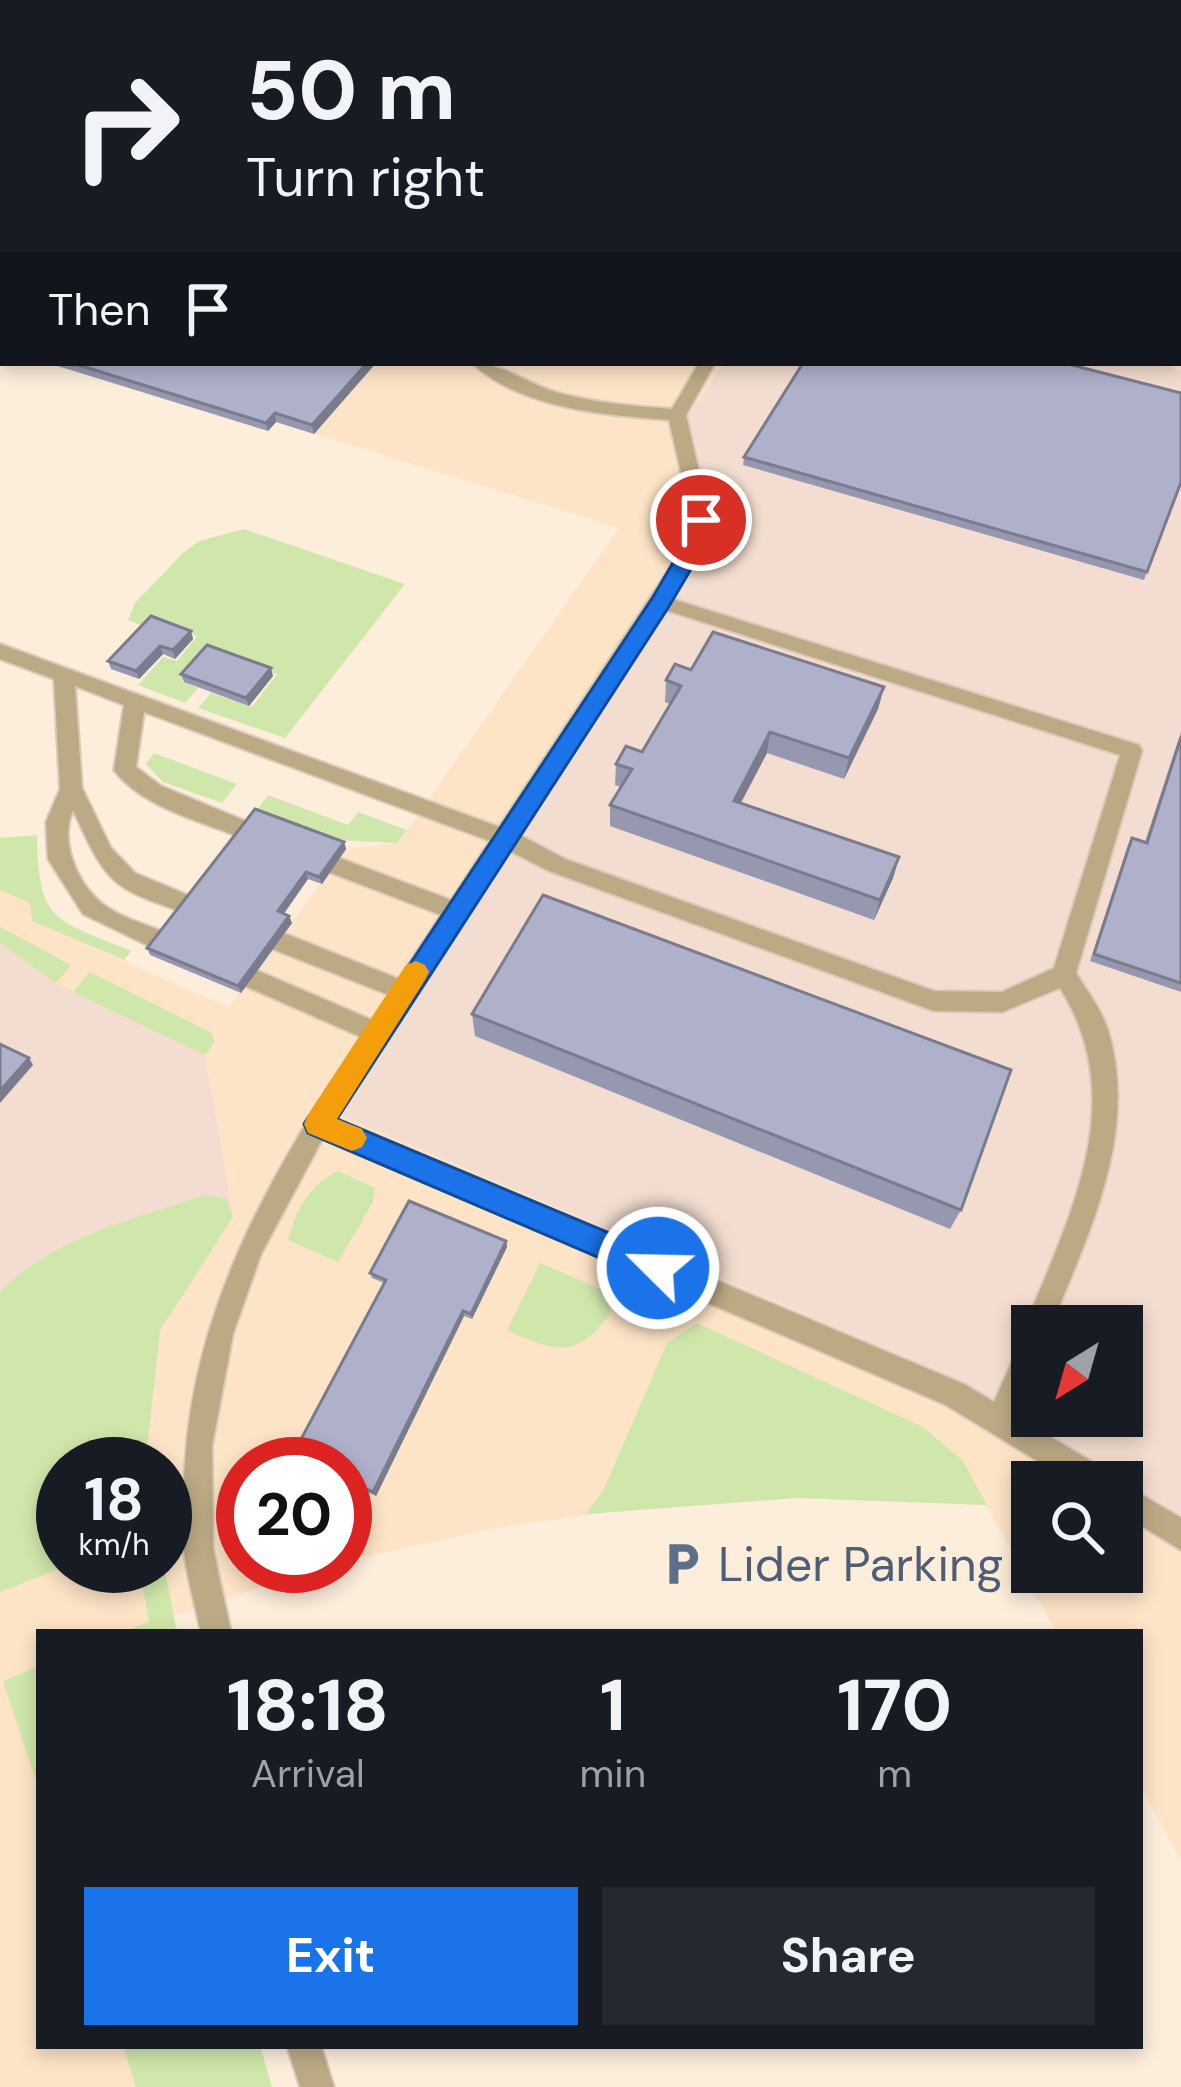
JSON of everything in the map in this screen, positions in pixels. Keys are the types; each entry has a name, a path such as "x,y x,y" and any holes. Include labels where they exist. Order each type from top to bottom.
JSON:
{"lane":[{"path":"486,366 547,395 615,411 677,416"},
{"path":"215,1629 198,1548 198,1446 215,1356 249,1250 318,1124 699,537 701,520 677,416 704,366"},
{"path":"0,651 503,837 557,865 934,1001 990,1007 1028,995 1064,974 1132,751 661,602"},
{"path":"64,676 71,789 58,822 59,859 76,892 91,908 161,941"},
{"path":"135,701 125,770 153,792 247,831"},
{"path":"71,789 91,817 114,871 189,905"},
{"path":"334,866 456,911"},
{"path":"278,941 403,991"},
{"path":"1046,1305 1086,1207 1108,1114 1096,1029 1064,974"},
{"path":"251,978 376,1033"},
{"path":"318,1124 1001,1418 1067,1461"},
{"path":"1001,1418 1011,1393"},
{"path":"1143,1510 1181,1534"},
{"path":"305,2049 316,2087"}],"shaded area":[{"path":"58,366 1181,366 1181,1860 1143,1790 1143,1629 1054,1629 1035,1593 1143,1593 1143,1461 1011,1461 1011,1550 986,1505 797,1498 649,1506 501,1527 372,1555 372,1437 216,1437 216,1593 244,1593 132,1629 36,1629 36,1667 4,1682 36,1781 36,2049 124,2049 136,2087 0,2087 0,890 30,903 32,921 229,1007 346,849 398,843 619,528 277,422 268,431"},
{"path":"722,366 1170,366 1181,373 1181,1521 1143,1497 1143,1461 1088,1461 1050,1437 1143,1437 1143,1305 1011,1305 1011,1412 912,1360 339,1114 711,535 686,419"},
{"path":"0,943 56,983 205,1055 233,1217 160,1330 148,1437 36,1437 36,1578 0,1592"}],"green space":[{"path":"244,529 405,584 285,738 198,708 211,693 252,707 277,674 208,650 182,681 198,688 185,703 138,685 163,657 177,661 197,636 152,620 145,627 128,620 135,603 199,541"},
{"path":"154,753 237,784 222,803 163,782 146,764"},
{"path":"268,795 348,825 358,812 407,830 397,843 337,840 257,810"},
{"path":"37,835 47,902 68,924 131,951 124,960 32,921 30,903 0,890 0,838"},
{"path":"0,927 71,965 56,983 0,943"},
{"path":"90,972 212,1033 214,1043 205,1055 73,992"},
{"path":"338,1171 375,1188 373,1202 338,1262 288,1240 305,1200"},
{"path":"204,1195 226,1199 233,1217 160,1330 148,1437 36,1437 36,1578 0,1592 0,1292 45,1257 122,1222"},
{"path":"540,1263 608,1292 610,1314 575,1345 551,1347 507,1330"},
{"path":"697,1323 923,1427 963,1461 987,1505 797,1498 586,1514 604,1489 667,1343"},
{"path":"144,1593 169,1593 176,1629 131,1629 149,1622"},
{"path":"36,1667 36,1781 3,1681"},
{"path":"124,2049 261,2049 272,2087 136,2087"}],"building":[{"path":"82,366 364,366 312,425 275,413 266,423"},
{"path":"801,366 1076,366 1181,393 1181,482 1147,572 744,457"},
{"path":"151,616 191,631 173,650 160,646 136,671 108,661"},
{"path":"713,632 884,687 849,758 770,732 734,801 899,857 880,900 610,805 632,769 616,764 626,746 642,752 681,686 666,680 675,664 691,670"},
{"path":"207,645 271,668 246,698 181,674"},
{"path":"1181,737 1181,983 1094,954 1132,838 1147,843"},
{"path":"255,809 344,842 319,877 306,872 278,911 289,916 238,986 147,948"},
{"path":"543,895 1011,1070 961,1210 472,1014"},
{"path":"0,1044 29,1058 0,1091"},
{"path":"409,1201 506,1241 471,1314 463,1311 373,1492 372,1437 302,1437 386,1280 370,1273"}],"slow traffic":[{"path":"352,1138 318,1124 416,972"}],"place":[{"name":"Lider Parking","path":"682,1564"}],"route":[{"path":"658,1268 318,1124 661,602 699,537 701,520"}]}
